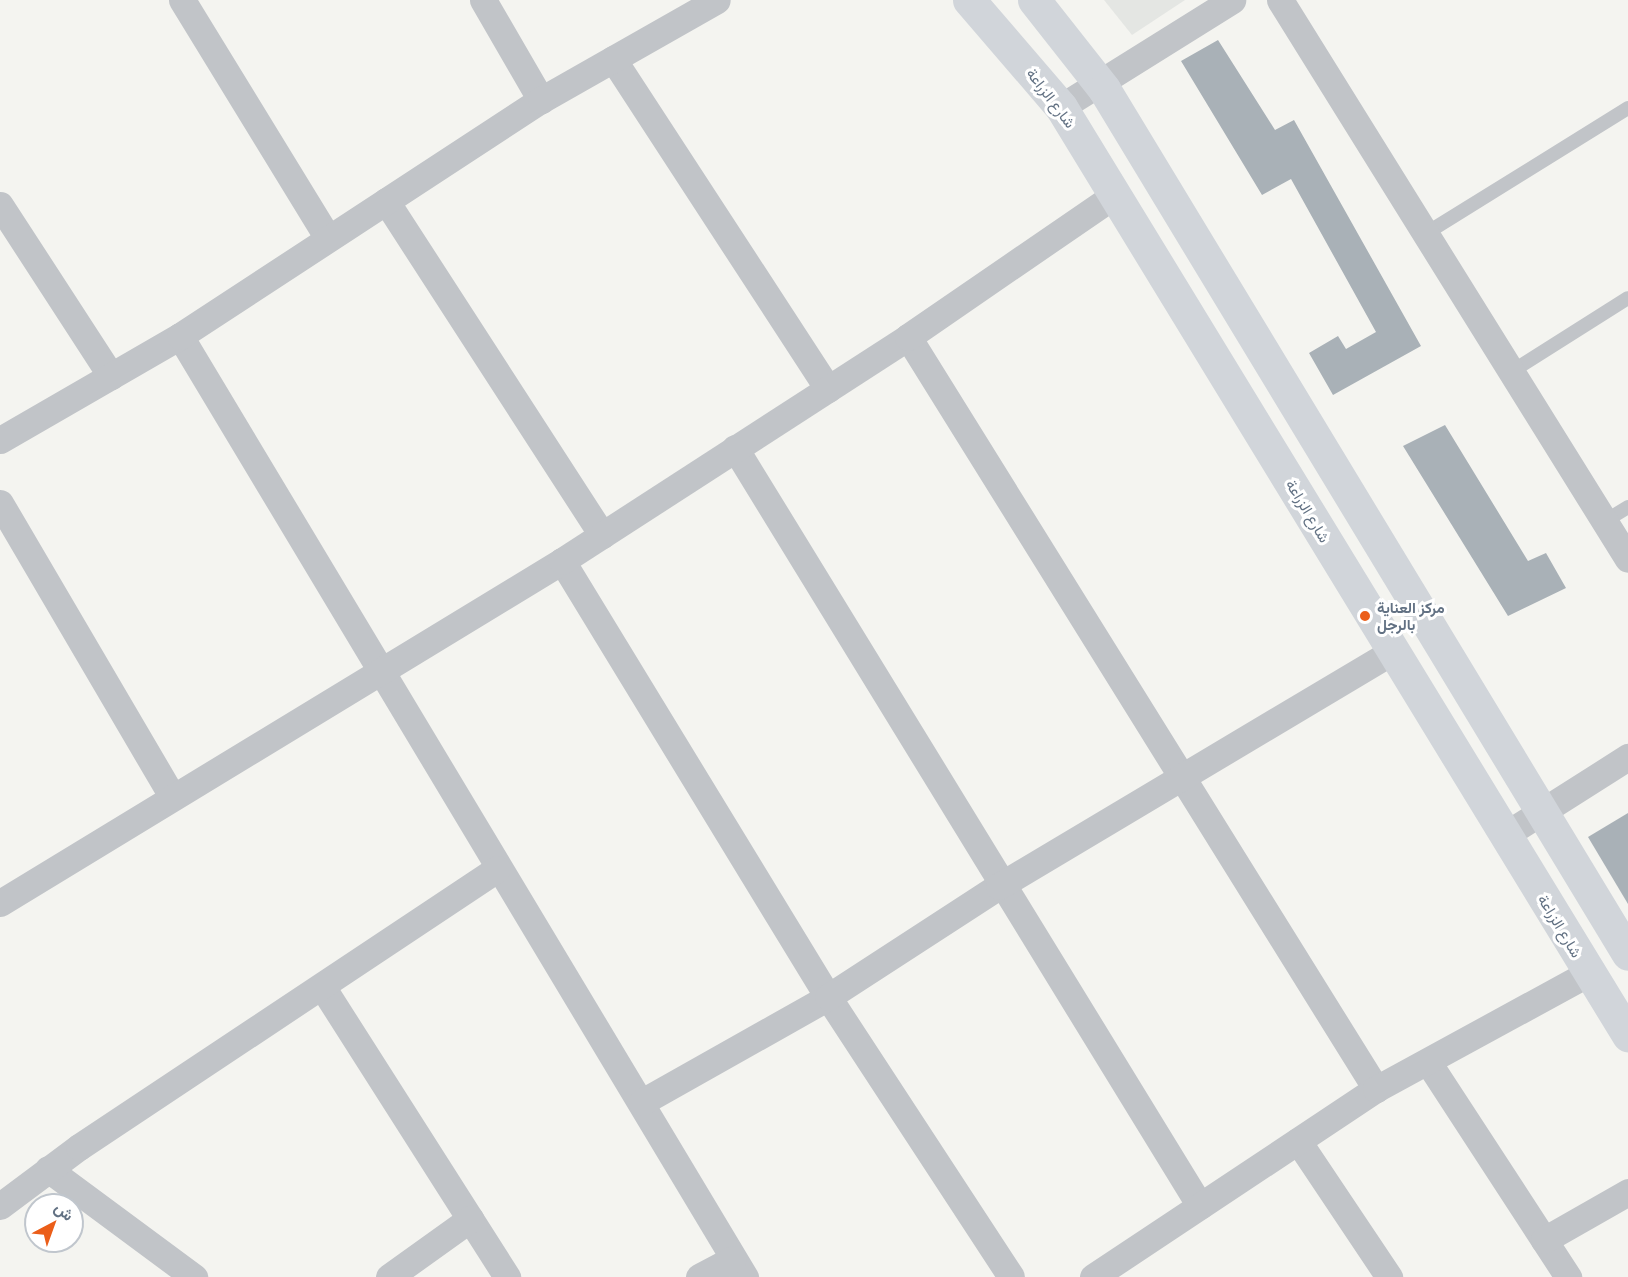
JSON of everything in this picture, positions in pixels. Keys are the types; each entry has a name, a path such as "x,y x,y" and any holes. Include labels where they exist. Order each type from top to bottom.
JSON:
{"main road":[{"name":"شارع الزراعة","path":"969,0 1061,107 1628,1035"},
{"path":"1034,0 1098,80 1538,813 1628,954"}],"street":[{"path":"182,0 328,238"},
{"path":"483,0 541,100"},
{"path":"0,440 180,336 541,100 717,0"},
{"path":"1061,107 1098,80 1232,0"},
{"path":"1280,0 1628,559"},
{"path":"613,59 828,389"},
{"path":"0,903 172,796 562,561 908,337 1116,194"},
{"path":"386,201 602,535"},
{"path":"0,205 10,245 111,376"},
{"path":"180,336 382,670 497,869 642,1102 739,1268 699,1277"},
{"path":"908,337 1186,775 1376,1089"},
{"path":"735,448 999,886 1200,1206"},
{"path":"0,503 172,796"},
{"path":"562,561 828,997 1011,1277"},
{"path":"642,1102 828,997 999,886 1393,651"},
{"path":"1505,835 1628,757"},
{"path":"0,1206 48,1169 497,869"},
{"path":"1093,1277 1133,1268 1200,1206 1376,1089 1589,973"},
{"path":"323,987 507,1277"},
{"path":"1428,1062 1568,1277"},
{"path":"1298,1141 1389,1277"},
{"path":"48,1169 194,1277"},
{"path":"1544,1240 1628,1192"},
{"path":"389,1277 470,1219"}],"lane":[{"path":"1425,234 1628,108"},
{"path":"1511,372 1628,298"},
{"path":"1605,521 1628,507"}],"shaded area":[{"path":"1104,0 1185,0 1132,35"}],"building":[{"path":"1218,40 1275,130 1294,120 1421,346 1333,395 1309,353 1338,336 1346,349 1376,332 1291,179 1262,195 1181,61"},
{"path":"1445,425 1528,561 1546,553 1566,588 1508,616 1403,446"},
{"path":"1628,813 1628,904 1588,837"}],"place":[{"name":"مركز العناية بالرجل","path":"1365,616"}]}
